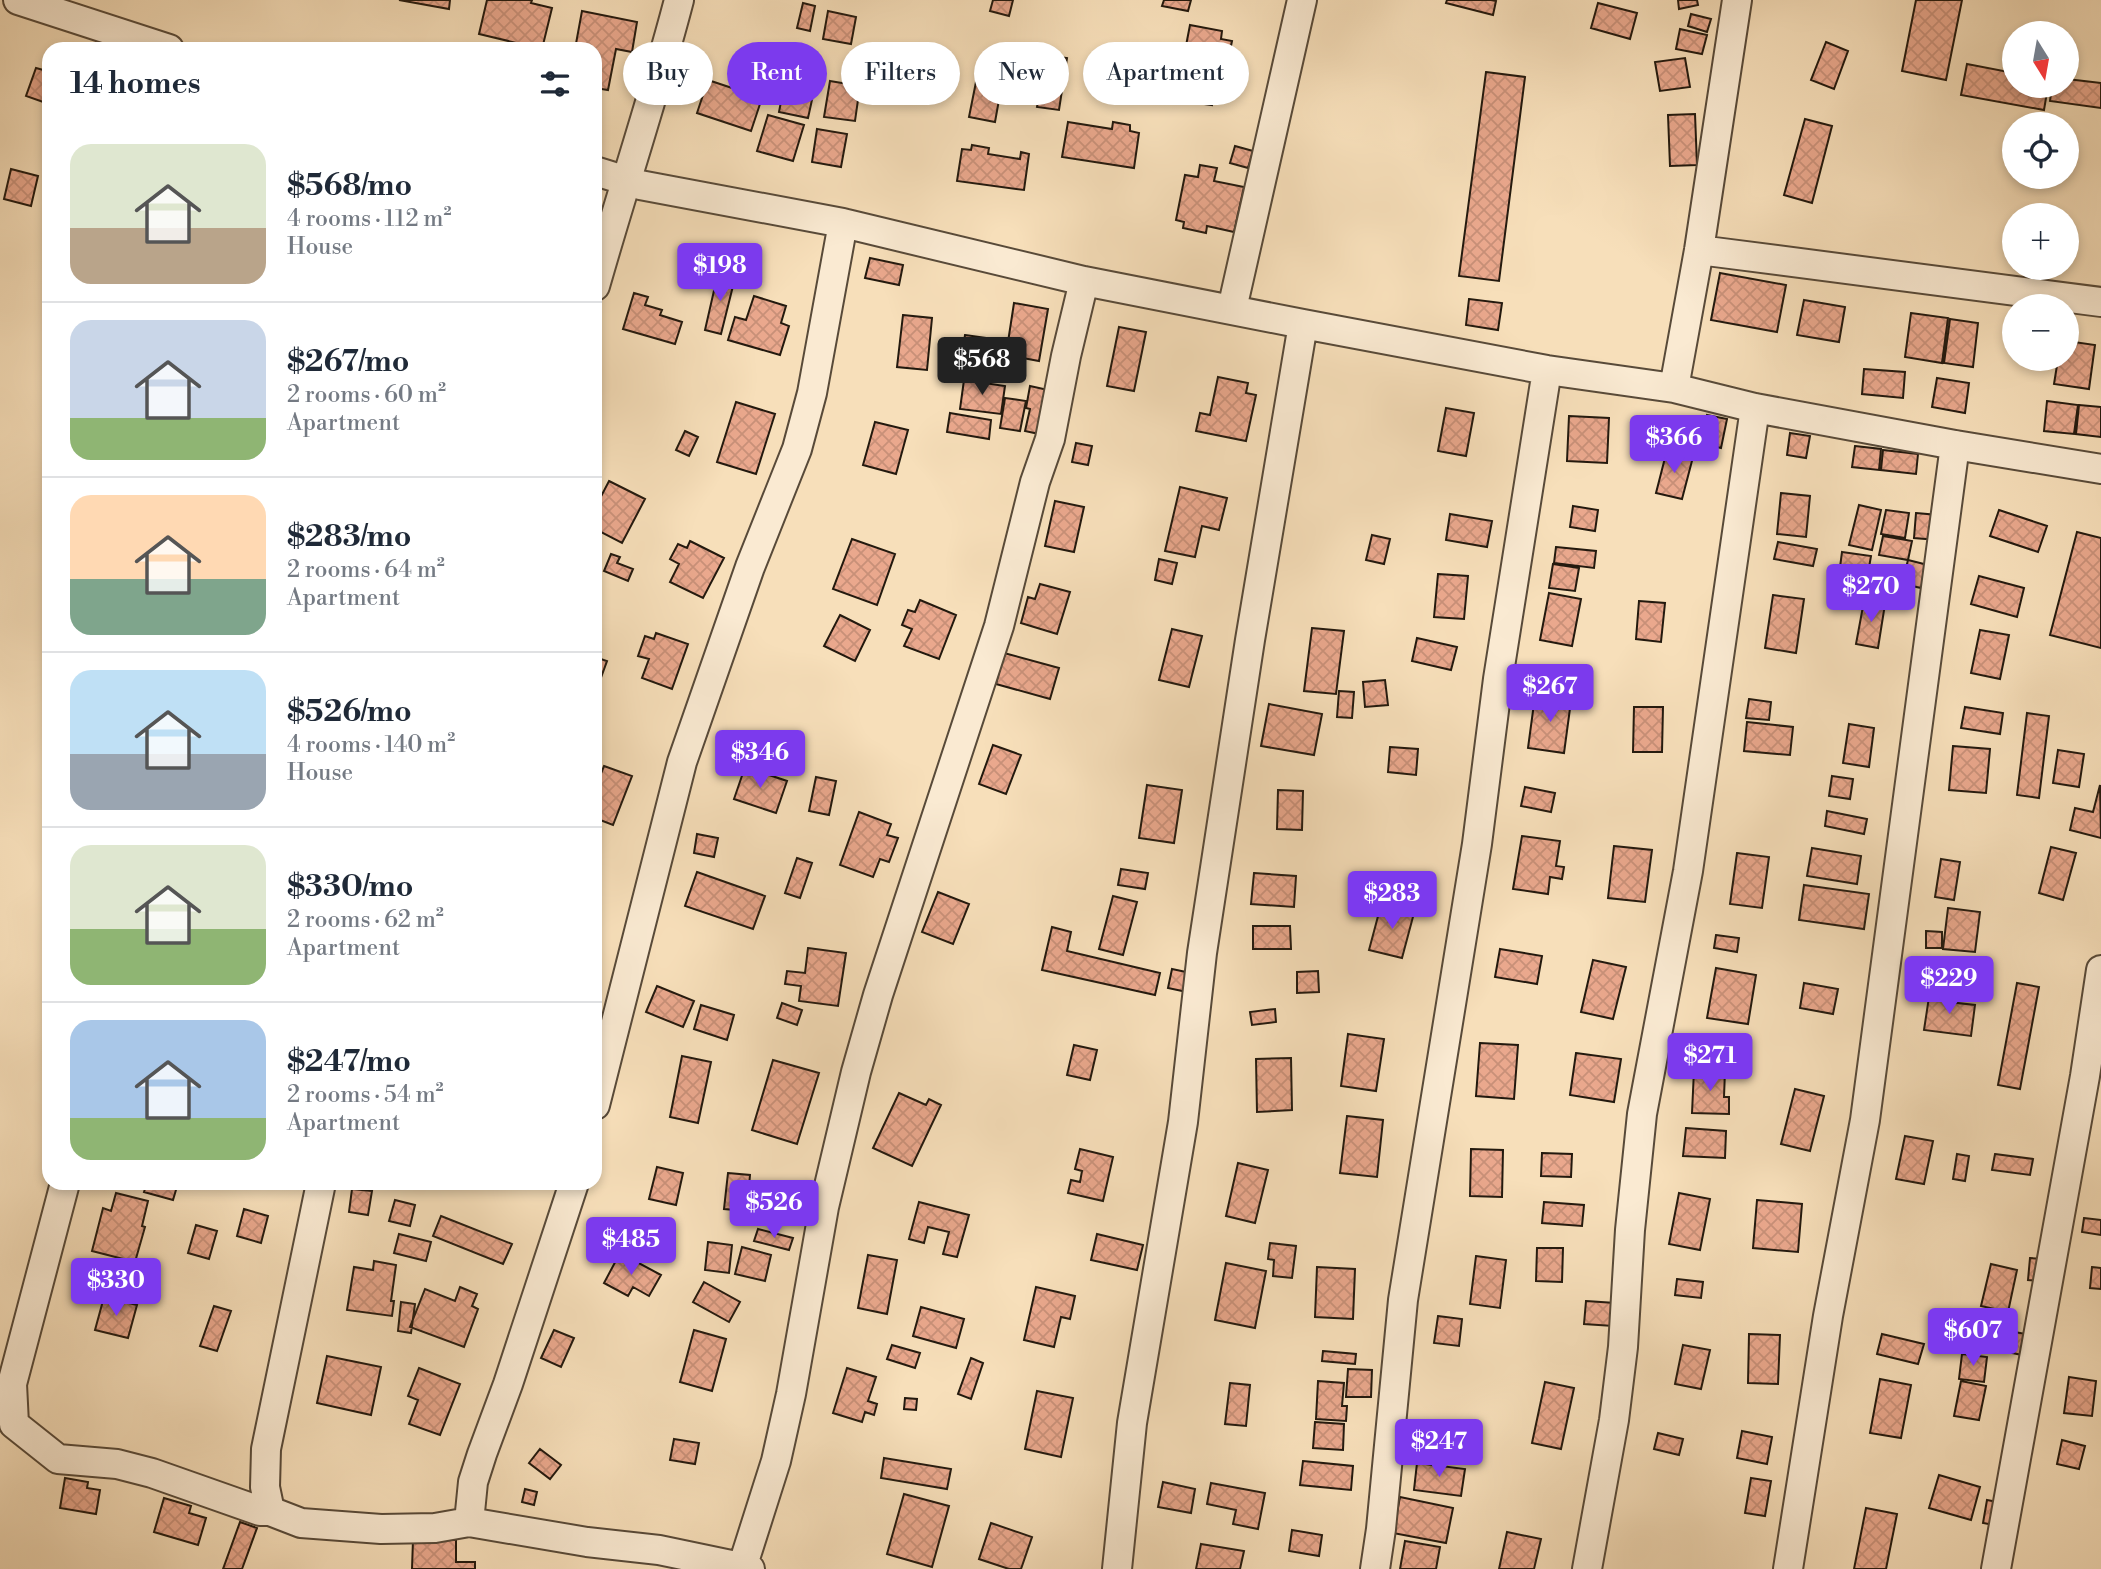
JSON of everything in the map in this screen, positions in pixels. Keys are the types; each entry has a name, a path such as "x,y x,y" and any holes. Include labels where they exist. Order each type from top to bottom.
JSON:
{"street":[{"path":"18,0 147,42"},
{"path":"602,261 663,62 679,0"},
{"path":"1232,310 1302,0"},
{"path":"1674,388 1699,250 1737,0"},
{"path":"602,174 640,185 843,223 1084,281 1547,370 1674,388 1755,408 2101,469"},
{"path":"602,1077 682,762 750,567 797,449 813,393 843,223"},
{"path":"1699,250 2101,302"},
{"path":"63,1190 12,1384 14,1424 58,1460 117,1464 152,1473 260,1511 270,1510 301,1523 381,1530 435,1528 469,1522 587,1542 659,1550 746,1569 776,1461 791,1394 824,1208 856,1072 878,995 999,626 1035,482 1050,439 1084,281"},
{"path":"1117,1569 1132,1423 1183,1122 1204,939 1250,640 1303,324"},
{"path":"1375,1569 1403,1300 1477,844 1498,679 1547,370"},
{"path":"1587,1569 1616,1407 1642,1114 1688,871 1755,408"},
{"path":"1788,1569 1829,1316 1865,1120 1955,445"},
{"path":"1996,1569 2085,1076 2101,970"},
{"path":"270,1510 265,1486 266,1449 319,1190"},
{"path":"469,1522 473,1482 572,1190"}],"building":[{"path":"399,0 450,0 449,9"},
{"path":"487,0 532,0 531,3 552,8 544,42 513,42 479,34"},
{"path":"993,0 1013,0 1009,16 990,11"},
{"path":"1164,0 1191,0 1188,11 1162,6"},
{"path":"1447,0 1496,1 1493,15 1446,3"},
{"path":"1678,0 1697,0 1698,5 1679,9"},
{"path":"1916,0 1962,0 1946,80 1902,71"},
{"path":"803,3 815,6 810,31 797,28"},
{"path":"1598,3 1637,13 1630,39 1591,28"},
{"path":"582,11 637,22 634,42 623,42 623,50 616,49 608,90 602,89 602,42 576,42"},
{"path":"828,11 856,17 851,42 823,39"},
{"path":"1691,14 1711,19 1707,32 1688,26"},
{"path":"1190,25 1222,31 1221,39 1232,41 1232,42 1187,42"},
{"path":"1680,29 1707,35 1702,54 1676,49"},
{"path":"1826,42 1848,51 1834,89 1811,80"},
{"path":"1685,58 1690,87 1660,91 1655,62"},
{"path":"1967,64 2002,71 2002,98 2046,98 2044,110 1961,95"},
{"path":"36,68 42,70 42,102 26,96"},
{"path":"1486,72 1525,77 1499,281 1459,276"},
{"path":"2079,80 2101,83 2101,108 2050,101 2050,98 2079,98"},
{"path":"830,81 841,83 841,105 857,105 855,121 824,117"},
{"path":"713,82 727,86 727,105 760,105 751,131 697,113 700,105 713,105"},
{"path":"974,92 974,105 998,105 995,122 969,117"},
{"path":"780,105 811,105 808,118 779,112"},
{"path":"1037,105 1060,105 1059,110"},
{"path":"1695,114 1697,165 1670,166 1668,115"},
{"path":"768,115 804,125 793,161 757,151"},
{"path":"1805,119 1832,126 1812,203 1784,195"},
{"path":"1068,122 1112,129 1113,122 1130,125 1130,131 1139,133 1134,168 1062,157"},
{"path":"817,129 847,134 841,167 812,162"},
{"path":"972,145 989,148 988,154 1020,159 1021,152 1029,154 1024,190 957,181 962,149 971,150"},
{"path":"1235,146 1253,151 1248,168 1230,163"},
{"path":"1200,165 1217,168 1214,181 1244,187 1234,232 1207,226 1206,233 1183,228 1184,222 1176,220 1185,175 1198,177"},
{"path":"11,169 38,176 31,206 4,199"},
{"path":"870,258 903,265 899,285 865,278"},
{"path":"718,273 735,278 721,334 705,330"},
{"path":"1720,273 1786,285 1777,332 1711,320"},
{"path":"634,293 648,297 645,305 662,310 660,315 682,322 675,344 623,329"},
{"path":"754,296 786,306 781,323 789,326 780,355 728,340 735,317 746,320"},
{"path":"1469,299 1502,303 1498,330 1466,325"},
{"path":"1804,300 1845,307 1839,342 1797,335"},
{"path":"1014,303 1048,309 1039,361 1006,355"},
{"path":"1911,313 1948,318 1942,363 1905,357"},
{"path":"903,315 932,318 927,370 897,367"},
{"path":"1950,319 1978,323 1973,367 1944,363"},
{"path":"1119,327 1146,332 1134,391 1107,386"},
{"path":"965,335 987,338 981,377 959,374"},
{"path":"2079,343 2095,345 2089,389 2054,384 2056,371 2079,371"},
{"path":"1864,369 1905,372 1903,398 1862,394"},
{"path":"1218,377 1248,383 1246,393 1256,395 1246,441 1196,431 1200,413 1210,415"},
{"path":"1937,378 1969,383 1965,413 1932,407"},
{"path":"964,380 1005,386 1001,414 960,409"},
{"path":"1030,386 1048,390 1039,434 1025,431 1030,409 1026,408"},
{"path":"1005,398 1026,401 1020,431 1000,428"},
{"path":"2047,401 2078,405 2074,434 2044,431"},
{"path":"736,402 775,414 756,474 717,462"},
{"path":"2079,405 2101,407 2101,437 2076,434"},
{"path":"1446,408 1474,413 1466,456 1438,451"},
{"path":"950,413 991,420 989,439 947,432"},
{"path":"1707,415 1727,419 1721,448 1701,443"},
{"path":"1569,416 1609,418 1607,463 1567,461"},
{"path":"875,422 908,430 896,474 863,465"},
{"path":"685,431 698,437 689,456 676,450"},
{"path":"1790,433 1810,436 1806,458 1787,455"},
{"path":"1076,443 1092,446 1088,465 1072,462"},
{"path":"1855,446 1881,449 1879,470 1852,467"},
{"path":"1667,450 1693,457 1682,499 1656,493"},
{"path":"1883,450 1918,454 1916,474 1881,470"},
{"path":"609,481 645,499 622,543 602,533 602,494"},
{"path":"1180,487 1227,498 1219,530 1202,526 1195,557 1165,551"},
{"path":"1781,493 1810,496 1806,537 1777,534"},
{"path":"1055,501 1084,507 1074,552 1045,546"},
{"path":"1859,505 1881,510 1872,550 1849,545"},
{"path":"1573,506 1598,510 1595,531 1570,527"},
{"path":"1886,510 1909,513 1905,538 1881,534"},
{"path":"1999,510 2047,526 2038,552 1990,536"},
{"path":"1916,513 1938,515 1937,540 1914,538"},
{"path":"1450,514 1492,521 1487,547 1446,540"},
{"path":"2077,532 2101,538 2101,648 2050,635"},
{"path":"1372,535 1390,539 1384,564 1366,560"},
{"path":"1883,536 1912,541 1908,560 1879,555"},
{"path":"852,539 895,554 877,605 833,589"},
{"path":"690,541 724,558 703,598 670,582 679,564 670,559 678,544 687,548"},
{"path":"1778,542 1817,549 1813,566 1774,559"},
{"path":"1556,547 1596,551 1594,568 1554,563"},
{"path":"1842,552 1871,556 1867,579 1839,575"},
{"path":"611,554 620,557 617,563 633,569 628,581 604,571"},
{"path":"1159,559 1177,563 1172,584 1155,580"},
{"path":"1908,560 1932,566 1926,589 1902,584"},
{"path":"1553,564 1579,568 1575,591 1549,588"},
{"path":"1438,574 1468,576 1464,619 1434,617"},
{"path":"1979,576 2024,588 2017,617 1971,604"},
{"path":"1040,584 1070,592 1057,634 1021,623 1028,597 1035,599"},
{"path":"1549,593 1581,599 1572,646 1540,640"},
{"path":"1773,595 1804,599 1796,653 1765,648"},
{"path":"920,600 956,615 939,659 904,646 912,629 902,625 908,610 915,612"},
{"path":"1639,601 1665,603 1661,642 1636,639"},
{"path":"1864,601 1885,604 1878,648 1856,644"},
{"path":"840,615 870,630 855,661 824,646"},
{"path":"1312,628 1344,631 1336,694 1304,691"},
{"path":"1172,629 1202,636 1189,687 1159,680"},
{"path":"1980,630 2009,635 2000,679 1971,673"},
{"path":"656,633 688,644 672,689 642,678 649,659 638,656 645,636 654,639"},
{"path":"1417,638 1457,647 1451,670 1412,661"},
{"path":"1004,653 1059,668 1050,699 996,684"},
{"path":"602,659 607,661 602,675"},
{"path":"1385,680 1388,705 1365,707 1363,682"},
{"path":"1339,691 1354,692 1352,718 1337,717"},
{"path":"1535,696 1571,701 1564,753 1528,748"},
{"path":"1749,699 1771,702 1769,720 1746,718"},
{"path":"1269,704 1322,714 1314,755 1261,746"},
{"path":"1634,707 1663,707 1662,752 1633,752"},
{"path":"1965,707 2003,713 2000,734 1961,728"},
{"path":"2027,713 2049,716 2039,798 2017,795"},
{"path":"1747,722 1793,727 1790,755 1744,751"},
{"path":"1849,724 1874,728 1869,767 1843,763"},
{"path":"993,745 1021,755 1006,794 979,784"},
{"path":"1953,746 1990,749 1986,793 1949,790"},
{"path":"1390,747 1418,749 1416,775 1388,772"},
{"path":"2058,750 2084,754 2079,787 2053,783"},
{"path":"604,766 632,776 613,825 602,821"},
{"path":"745,767 787,781 776,813 734,799"},
{"path":"1832,776 1853,779 1850,799 1829,796"},
{"path":"816,777 836,781 829,815 809,811"},
{"path":"1147,785 1182,790 1174,843 1139,838"},
{"path":"2100,785 2101,838 2070,830 2075,808 2093,812"},
{"path":"1525,787 1555,793 1551,812 1521,806"},
{"path":"1278,790 1303,791 1302,830 1277,829"},
{"path":"1827,811 1867,819 1864,834 1825,826"},
{"path":"859,812 891,824 887,835 898,838 889,862 880,859 873,877 840,865"},
{"path":"697,834 718,838 714,857 694,853"},
{"path":"1522,836 1560,841 1556,866 1564,867 1562,879 1550,877 1548,894 1513,889"},
{"path":"1614,846 1652,850 1645,902 1608,898"},
{"path":"2051,847 2076,853 2063,900 2039,893"},
{"path":"1812,848 1861,856 1857,884 1807,876"},
{"path":"1737,853 1769,857 1762,908 1730,904"},
{"path":"797,858 812,863 800,898 785,893"},
{"path":"1941,859 1960,862 1954,900 1935,897"},
{"path":"1121,869 1148,873 1145,889 1118,885"},
{"path":"697,872 765,896 753,929 685,906"},
{"path":"1254,873 1296,876 1294,907 1251,904"},
{"path":"1804,885 1869,894 1864,929 1799,920"},
{"path":"938,892 969,904 953,944 922,932"},
{"path":"1113,896 1137,902 1123,955 1099,949"},
{"path":"1381,905 1414,913 1402,958 1369,950"},
{"path":"1948,908 1980,912 1975,952 1943,949"},
{"path":"1253,926 1290,926 1291,949 1253,949"},
{"path":"1052,927 1071,932 1067,951 1160,973 1155,995 1042,970"},
{"path":"1926,931 1942,932 1942,948 1926,948"},
{"path":"1716,935 1739,938 1737,952 1714,948"},
{"path":"808,948 846,953 838,1006 799,1001 801,986 785,984 787,971 805,973"},
{"path":"1500,949 1542,956 1537,984 1495,977"},
{"path":"1593,960 1626,967 1613,1019 1581,1012"},
{"path":"1716,968 1756,975 1748,1024 1707,1018"},
{"path":"1172,969 1191,973 1187,992 1168,988"},
{"path":"1318,971 1319,992 1297,993 1297,972"},
{"path":"1804,983 1838,989 1833,1014 1800,1008"},
{"path":"2017,983 2039,987 2020,1089 1998,1085"},
{"path":"657,986 694,1001 683,1027 646,1012"},
{"path":"1941,991 1950,993 1949,1002 1975,1005 1971,1036 1924,1030 1929,997 1940,999"},
{"path":"782,1003 802,1010 797,1025 777,1018"},
{"path":"701,1005 734,1015 727,1040 694,1029"},
{"path":"1275,1009 1276,1022 1252,1025 1250,1012"},
{"path":"1348,1034 1384,1039 1376,1091 1341,1086"},
{"path":"1480,1043 1518,1045 1514,1099 1476,1096"},
{"path":"1074,1045 1097,1050 1090,1080 1067,1075"},
{"path":"1576,1053 1621,1059 1614,1102 1570,1095"},
{"path":"682,1056 711,1062 698,1123 670,1117"},
{"path":"1291,1058 1292,1110 1257,1112 1256,1059"},
{"path":"773,1060 819,1073 797,1144 752,1130"},
{"path":"1694,1070 1725,1071 1724,1097 1729,1097 1729,1114 1692,1113"},
{"path":"1795,1089 1824,1096 1810,1151 1781,1144"},
{"path":"899,1093 926,1105 929,1099 941,1105 912,1166 873,1148"},
{"path":"1347,1116 1383,1120 1377,1177 1340,1173"},
{"path":"1686,1128 1726,1131 1725,1158 1683,1156"},
{"path":"1905,1136 1933,1141 1924,1184 1896,1179"},
{"path":"1080,1149 1113,1157 1103,1201 1068,1193 1071,1180 1080,1182 1082,1171 1075,1169"},
{"path":"1471,1149 1503,1150 1502,1197 1470,1196"},
{"path":"1542,1153 1572,1154 1571,1177 1541,1176"},
{"path":"1957,1154 1969,1156 1965,1181 1953,1179"},
{"path":"1995,1154 2033,1159 2030,1175 1992,1170"},
{"path":"1238,1163 1268,1170 1255,1223 1226,1216"},
{"path":"657,1167 683,1173 676,1205 649,1199"},
{"path":"728,1173 750,1175 747,1211 724,1209"},
{"path":"145,1190 176,1190 173,1200 144,1192"},
{"path":"352,1190 372,1191 368,1215 349,1212"},
{"path":"116,1193 148,1201 142,1226 145,1227 135,1262 92,1251 103,1208 111,1211"},
{"path":"1679,1193 1710,1199 1700,1250 1669,1244"},
{"path":"395,1200 415,1205 410,1226 389,1221"},
{"path":"1757,1200 1802,1204 1798,1252 1753,1248"},
{"path":"919,1202 969,1215 957,1257 943,1254 949,1232 928,1227 924,1243 909,1239"},
{"path":"1544,1202 1584,1205 1582,1226 1542,1223"},
{"path":"244,1209 268,1216 261,1243 237,1236"},
{"path":"441,1216 512,1244 503,1264 433,1236"},
{"path":"2084,1218 2101,1220 2101,1235 2082,1232"},
{"path":"196,1225 217,1231 209,1259 188,1253"},
{"path":"758,1229 793,1238 789,1250 754,1241"},
{"path":"399,1234 431,1242 426,1261 394,1253"},
{"path":"1097,1234 1143,1245 1137,1270 1091,1260"},
{"path":"708,1242 732,1245 729,1273 705,1270"},
{"path":"1270,1243 1296,1246 1292,1278 1273,1276 1274,1260 1268,1259"},
{"path":"742,1247 771,1255 765,1281 735,1274"},
{"path":"1537,1248 1563,1248 1562,1282 1536,1281"},
{"path":"620,1253 661,1275 649,1296 633,1287 628,1296 604,1283"},
{"path":"868,1255 897,1260 887,1314 858,1308"},
{"path":"1476,1256 1506,1260 1500,1308 1470,1304"},
{"path":"2030,1258 2043,1259 2041,1281 2028,1280"},
{"path":"374,1261 396,1265 391,1301 394,1301 392,1316 347,1310 354,1267 373,1270"},
{"path":"1226,1263 1266,1271 1255,1328 1215,1320"},
{"path":"1991,1264 2017,1270 2008,1312 1981,1306"},
{"path":"1317,1267 1355,1269 1353,1319 1315,1317"},
{"path":"2092,1267 2101,1268 2101,1289 2090,1288"},
{"path":"1677,1279 1703,1282 1701,1298 1675,1295"},
{"path":"704,1282 740,1302 729,1322 693,1302"},
{"path":"460,1287 477,1294 472,1306 478,1309 464,1347 410,1327 425,1289 455,1301"},
{"path":"1036,1287 1075,1296 1070,1319 1061,1317 1054,1347 1024,1340"},
{"path":"104,1297 137,1305 128,1338 95,1330"},
{"path":"1586,1301 1615,1303 1613,1326 1584,1324"},
{"path":"401,1302 415,1304 411,1333 398,1331"},
{"path":"214,1306 231,1311 217,1351 200,1346"},
{"path":"921,1307 964,1319 956,1348 913,1336"},
{"path":"1438,1316 1462,1319 1459,1346 1434,1343"},
{"path":"1972,1324 2031,1335 2027,1356 1968,1344"},
{"path":"554,1330 574,1338 561,1367 541,1358"},
{"path":"694,1330 726,1339 712,1391 680,1382"},
{"path":"1749,1334 1780,1335 1778,1384 1748,1383"},
{"path":"1882,1334 1924,1344 1918,1364 1877,1354"},
{"path":"892,1345 920,1353 915,1368 887,1359"},
{"path":"1683,1345 1710,1350 1701,1389 1675,1384"},
{"path":"1323,1351 1356,1354 1355,1364 1322,1361"},
{"path":"1962,1354 1987,1357 1984,1382 1959,1379"},
{"path":"327,1356 381,1367 371,1415 317,1403"},
{"path":"971,1358 983,1363 971,1399 958,1394"},
{"path":"419,1368 460,1384 440,1435 409,1424 418,1400 408,1396"},
{"path":"847,1368 876,1377 868,1401 877,1404 874,1415 865,1412 862,1422 833,1413"},
{"path":"1348,1369 1372,1370 1371,1397 1346,1397"},
{"path":"2069,1377 2096,1381 2092,1416 2064,1413"},
{"path":"1880,1379 1911,1385 1901,1438 1870,1433"},
{"path":"1318,1381 1344,1383 1342,1406 1347,1406 1346,1421 1316,1419"},
{"path":"1961,1381 1986,1386 1979,1420 1954,1416"},
{"path":"1545,1382 1574,1388 1561,1449 1532,1443"},
{"path":"1230,1383 1250,1385 1246,1426 1225,1424"},
{"path":"1037,1391 1073,1398 1061,1457 1025,1449"},
{"path":"905,1398 917,1399 916,1410 904,1409"},
{"path":"1315,1422 1344,1424 1343,1450 1313,1448"},
{"path":"1742,1431 1772,1437 1767,1464 1737,1458"},
{"path":"1658,1433 1683,1439 1679,1455 1654,1449"},
{"path":"674,1439 699,1443 695,1464 670,1460"},
{"path":"2062,1440 2085,1446 2079,1469 2057,1464"},
{"path":"540,1449 561,1465 550,1479 529,1463"},
{"path":"884,1458 951,1469 947,1489 881,1478"},
{"path":"1303,1461 1353,1466 1351,1490 1300,1485"},
{"path":"1417,1463 1465,1469 1461,1496 1414,1490"},
{"path":"1939,1475 1980,1487 1971,1520 1929,1508"},
{"path":"65,1478 88,1482 87,1488 100,1490 96,1514 60,1508"},
{"path":"1751,1478 1771,1481 1765,1516 1745,1513"},
{"path":"1163,1482 1195,1489 1191,1513 1158,1507"},
{"path":"1211,1483 1265,1493 1258,1529 1233,1524 1236,1510 1207,1504"},
{"path":"525,1489 537,1492 534,1505 522,1502"},
{"path":"904,1494 949,1506 932,1567 887,1554"},
{"path":"1400,1497 1453,1508 1446,1543 1393,1533"},
{"path":"164,1498 191,1506 189,1513 206,1518 198,1545 154,1532"},
{"path":"1987,1500 1998,1502 1994,1525 1983,1523"},
{"path":"1866,1508 1897,1514 1886,1569 1854,1569"},
{"path":"240,1522 257,1528 242,1569 223,1569"},
{"path":"991,1523 1032,1537 1021,1569 1009,1569 979,1559"},
{"path":"1292,1530 1322,1535 1319,1556 1289,1551"},
{"path":"1507,1532 1541,1539 1534,1569 1499,1569"},
{"path":"413,1540 456,1540 456,1562 475,1562 475,1569 412,1569"},
{"path":"1405,1541 1440,1547 1436,1569 1400,1569"},
{"path":"1201,1544 1244,1551 1240,1569 1196,1569"}]}
